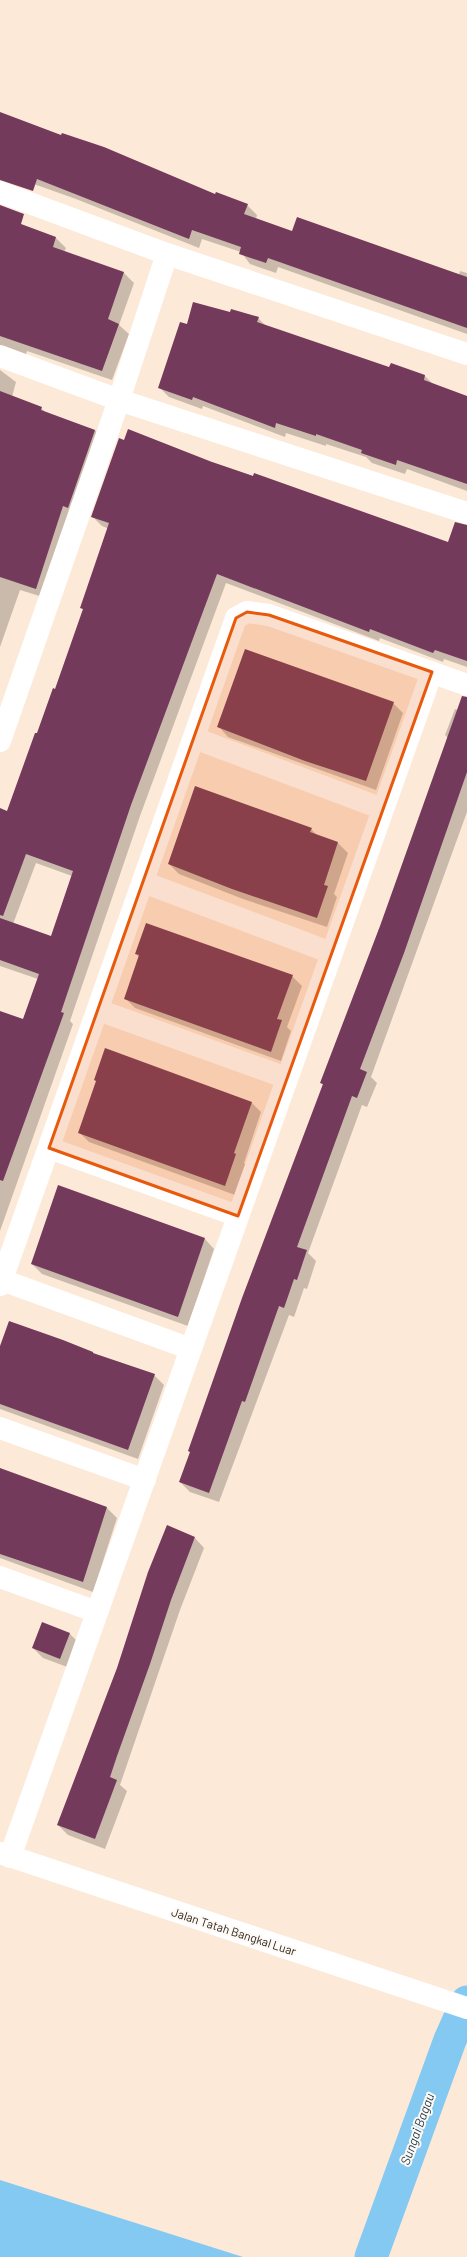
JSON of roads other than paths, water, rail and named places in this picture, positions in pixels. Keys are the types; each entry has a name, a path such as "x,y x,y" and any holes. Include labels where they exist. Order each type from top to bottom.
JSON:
{"street":[{"path":"0,192 167,254 467,354"},
{"path":"0,741 119,400 167,254"},
{"path":"0,356 119,400 467,513"},
{"path":"191,1348 1,1283 236,618 247,612 269,615 467,685"},
{"path":"5,1855 97,1612 432,672"},
{"path":"194,738 383,809"},
{"path":"143,882 332,953"},
{"path":"98,1010 287,1078"},
{"path":"49,1148 238,1216"},
{"path":"0,1428 144,1480"},
{"path":"0,1577 97,1612"},
{"name":"Jalan Tatah Bangkal Luar","path":"5,1855 467,2008"}],"water":[{"path":"0,2180 243,2257 0,2257"}],"waterway":[{"name":"Sungai Bagau","path":"371,2257 450,2040 467,2002"}]}
